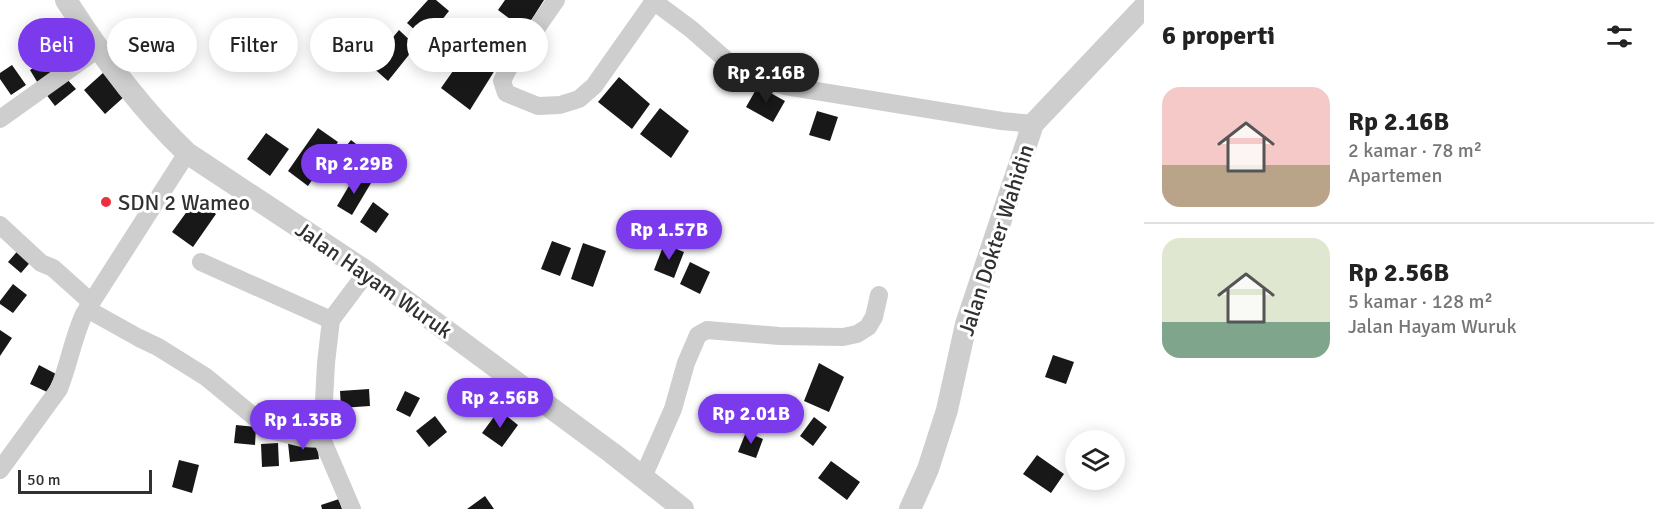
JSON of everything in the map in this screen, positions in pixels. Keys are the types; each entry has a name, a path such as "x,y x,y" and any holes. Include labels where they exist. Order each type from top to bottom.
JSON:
{"street":[{"name":"Jalan Hayam Wuruk","path":"66,0 98,49 140,104 187,153 367,272 603,446 683,509"},
{"path":"556,0 513,60 502,81 506,93 538,106 560,105 579,99 594,86 653,1 691,29 733,66 785,86 1002,122 1033,124"},
{"name":"Jalan Dokter Wahidin","path":"910,509 928,469 947,410 966,324 1033,124 1144,7"},
{"path":"0,119 98,49"},
{"path":"0,470 59,389 75,333 89,306 187,153"},
{"path":"0,225 41,263 53,268 89,306 206,377 270,430 302,438 322,439"},
{"path":"201,262 331,320"},
{"path":"352,509 322,439 326,363 331,320 367,272"},
{"path":"643,477 673,409 686,363 698,335 707,330 779,336 843,337 857,334 868,327 874,317 879,295"}],"building":[{"path":"428,0 436,0 449,11 443,18 412,18"},
{"path":"505,0 544,0 533,18 509,18 498,10"},
{"path":"399,30 407,38 407,57 388,81 378,72 395,72 395,35"},
{"path":"12,65 26,85 11,95 0,79 0,73"},
{"path":"31,72 57,72 39,85"},
{"path":"104,72 125,96 105,114 84,90"},
{"path":"452,72 494,72 470,110 441,88"},
{"path":"65,77 76,89 55,106 45,93"},
{"path":"619,77 650,104 632,129 598,102"},
{"path":"758,86 785,101 773,122 746,107"},
{"path":"660,108 689,131 671,158 640,134"},
{"path":"817,111 838,117 830,141 809,135"},
{"path":"318,128 338,142 308,186 288,171"},
{"path":"266,133 289,149 270,176 247,159"},
{"path":"351,140 365,151 341,181 327,170"},
{"path":"356,174 371,183 352,215 337,206"},
{"path":"196,199 216,214 193,247 172,232"},
{"path":"373,202 389,214 376,233 360,222"},
{"path":"552,241 571,248 560,276 541,269"},
{"path":"583,243 606,251 593,287 571,279"},
{"path":"664,244 684,252 674,278 654,270"},
{"path":"21,247 34,258 21,273 8,262"},
{"path":"690,262 710,272 700,294 680,284"},
{"path":"13,284 27,295 13,313 0,304 0,301"},
{"path":"0,330 12,338 0,356"},
{"path":"1053,355 1074,362 1066,384 1045,377"},
{"path":"819,363 844,377 829,412 804,401"},
{"path":"39,365 56,374 47,392 30,384"},
{"path":"369,389 370,406 341,408 340,391"},
{"path":"405,391 420,398 410,417 396,410"},
{"path":"499,410 518,425 502,447 482,433"},
{"path":"435,416 447,432 429,447 416,431"},
{"path":"814,417 827,427 813,446 800,436"},
{"path":"236,425 256,427 255,445 234,443"},
{"path":"746,432 763,439 756,458 738,452"},
{"path":"317,441 319,459 290,462 288,443"},
{"path":"278,443 279,466 262,467 261,444"},
{"path":"1037,455 1064,474 1051,493 1023,474"},
{"path":"179,460 199,465 192,493 172,487"},
{"path":"831,461 860,482 847,500 818,478"},
{"path":"485,496 494,509 467,509"},
{"path":"339,499 342,509 322,509 321,505"}],"place":[{"name":"SDN 2 Wameo","path":"106,202"}]}
